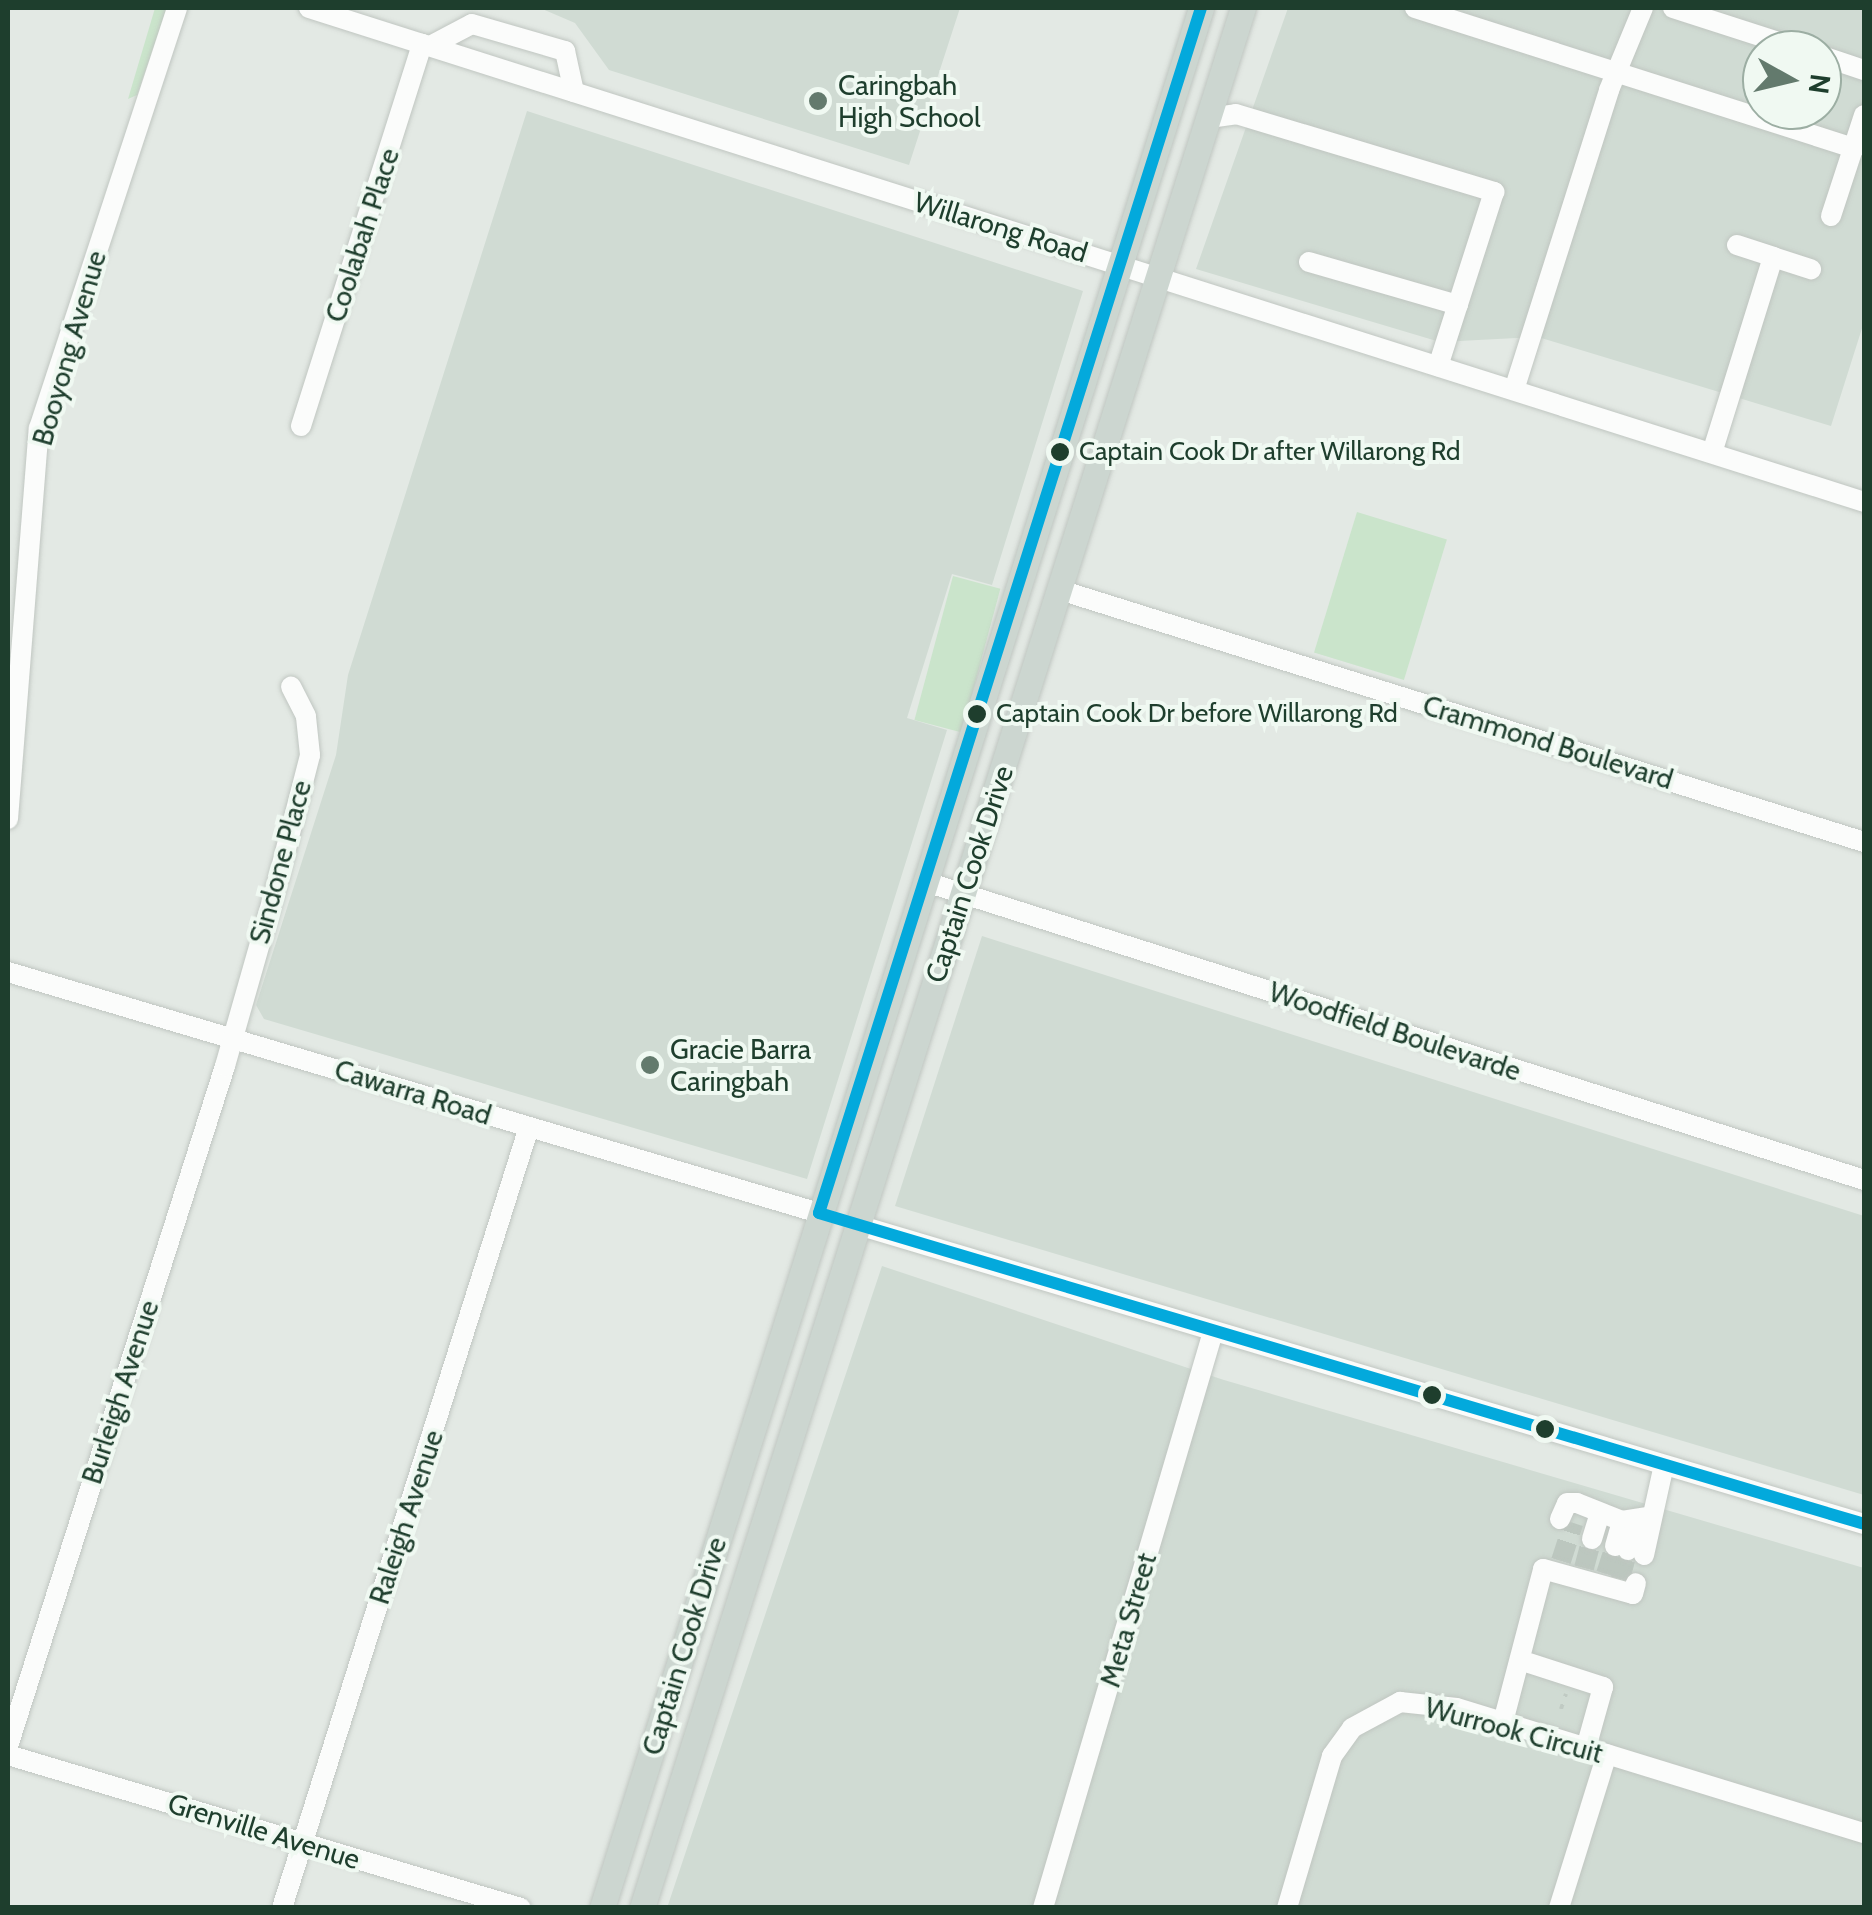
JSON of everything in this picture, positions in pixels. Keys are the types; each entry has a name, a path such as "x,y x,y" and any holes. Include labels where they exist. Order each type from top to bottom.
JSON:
{"main road":[{"name":"Captain Cook Drive","path":"602,1908 1117,264 1201,8"},
{"name":"Captain Cook Drive","path":"642,1908 1242,8"},
{"path":"819,1213 858,1225"}],"street":[{"name":"Booyong Avenue","path":"8,819 39,428 177,8"},
{"name":"Willarong Road","path":"309,8 1864,502"},
{"path":"1415,8 1606,64 1617,74 1854,148"},
{"path":"1514,390 1617,74 1643,8"},
{"path":"1673,8 1742,30"},
{"path":"426,45 472,24 565,51 574,92"},
{"name":"Coolabah Place","path":"301,426 426,45"},
{"path":"1209,118 1236,114 1494,192 1438,366"},
{"path":"1831,216 1864,115"},
{"path":"1737,245 1811,269"},
{"path":"1712,453 1773,257"},
{"path":"1309,262 1458,305"},
{"name":"Crammond Boulevard","path":"1060,590 1864,842"},
{"name":"Sindone Place","path":"231,1038 310,754 306,716 291,687"},
{"name":"Woodfield Boulevarde","path":"926,882 1864,1180"},
{"name":"Cawarra Road","path":"8,972 819,1213"},
{"name":"Burleigh Avenue","path":"8,1746 231,1038"},
{"name":"Raleigh Avenue","path":"282,1908 530,1127"},
{"path":"858,1225 1864,1524"},
{"name":"Meta Street","path":"1044,1908 1214,1332"},
{"path":"1618,1517 1616,1546 1618,1517 1664,1465"},
{"path":"1566,1521 1567,1503 1618,1517"},
{"path":"1503,1722 1554,1565 1604,1579"},
{"path":"1529,1663 1603,1687 1586,1748"},
{"name":"Wurrook Circuit","path":"1287,1908 1332,1756 1352,1728 1400,1702 1503,1722 1864,1832"},
{"name":"Grenville Avenue","path":"8,1754 520,1908"},
{"path":"1559,1908 1607,1754"}],"shaded area":[{"name":"Caringbah High School","path":"540,8 960,8 909,165 609,70 575,23"},
{"path":"1288,8 1864,8 1864,322 1831,426 1538,337 1440,342 1196,269"},
{"path":"527,111 1083,291 992,585 952,574 907,718 947,730 807,1179 264,1019 256,1005 336,755 348,675"},
{"path":"982,936 1864,1216 1864,1495 895,1206"},
{"path":"882,1266 1224,1380 1864,1568 1864,1907 667,1908"}],"green space":[{"path":"155,8 167,8 137,95 128,99"},
{"path":"1357,512 1447,539 1404,680 1314,653"},
{"path":"953,576 1000,589 962,733 914,720"}],"tunnel":[{"path":"1561,1561 1573,1523"},
{"path":"1584,1568 1592,1539"},
{"path":"1606,1574 1615,1546"},
{"path":"1620,1579 1628,1550"}],"transit line":[{"path":"1201,8 819,1213 1864,1524"}],"place":[{"name":"Caringbah High School","path":"818,101"},
{"name":"Captain Cook Dr after Willarong Rd","path":"1060,452"},
{"name":"Captain Cook Dr before Willarong Rd","path":"977,714"},
{"name":"Gracie Barra Caringbah","path":"650,1065"}]}
